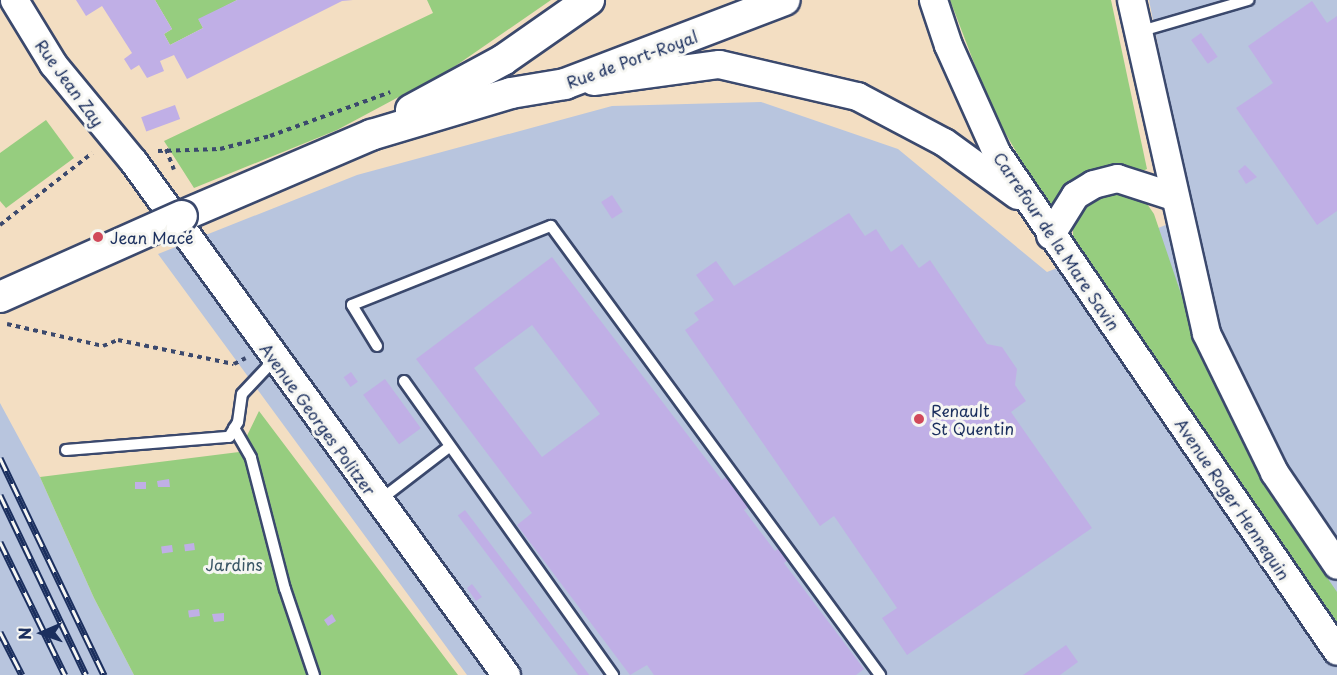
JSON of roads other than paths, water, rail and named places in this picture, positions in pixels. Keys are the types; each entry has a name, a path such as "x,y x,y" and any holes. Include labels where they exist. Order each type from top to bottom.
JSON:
{"main road":[{"name":"Rue de Port-Royal","path":"371,135 416,107 503,60 590,0"},
{"name":"Rue de Port-Royal","path":"0,297 371,135 511,93 565,84 785,0"}],"street":[{"name":"Rue Jean Zay","path":"14,0 53,64 141,158"},
{"name":"Carrefour de la Mare Savin","path":"933,0 948,45 996,152 1050,236 1129,348"},
{"path":"1131,0 1173,196 1206,333 1274,472 1337,565"},
{"path":"565,84 719,64 857,96 944,142 1031,205"},
{"name":"Avenue Georges Politzer","path":"141,158 270,353 506,675"},
{"path":"1050,236 1076,195 1094,184 1117,178 1173,196"},
{"name":"Avenue Roger Hennequin","path":"1129,348 1337,651"}],"lane":[{"path":"1138,32 1223,2 1248,0"},
{"path":"376,346 352,305 551,226 880,675"},
{"path":"66,450 229,437 234,428 242,393 270,353"},
{"path":"404,381 613,675"},
{"path":"234,428 251,458 285,590 314,675"},
{"path":"378,502 449,447"}],"railway":[{"path":"0,458 104,675"},
{"path":"0,495 86,675"},
{"path":"0,542 65,675"},
{"path":"0,632 22,675"}],"place":[{"name":"Jean Macé","path":"98,237"},
{"name":"Renault St Quentin","path":"919,419"}],"park label":[{"name":"Jardins","path":"234,564"}]}
